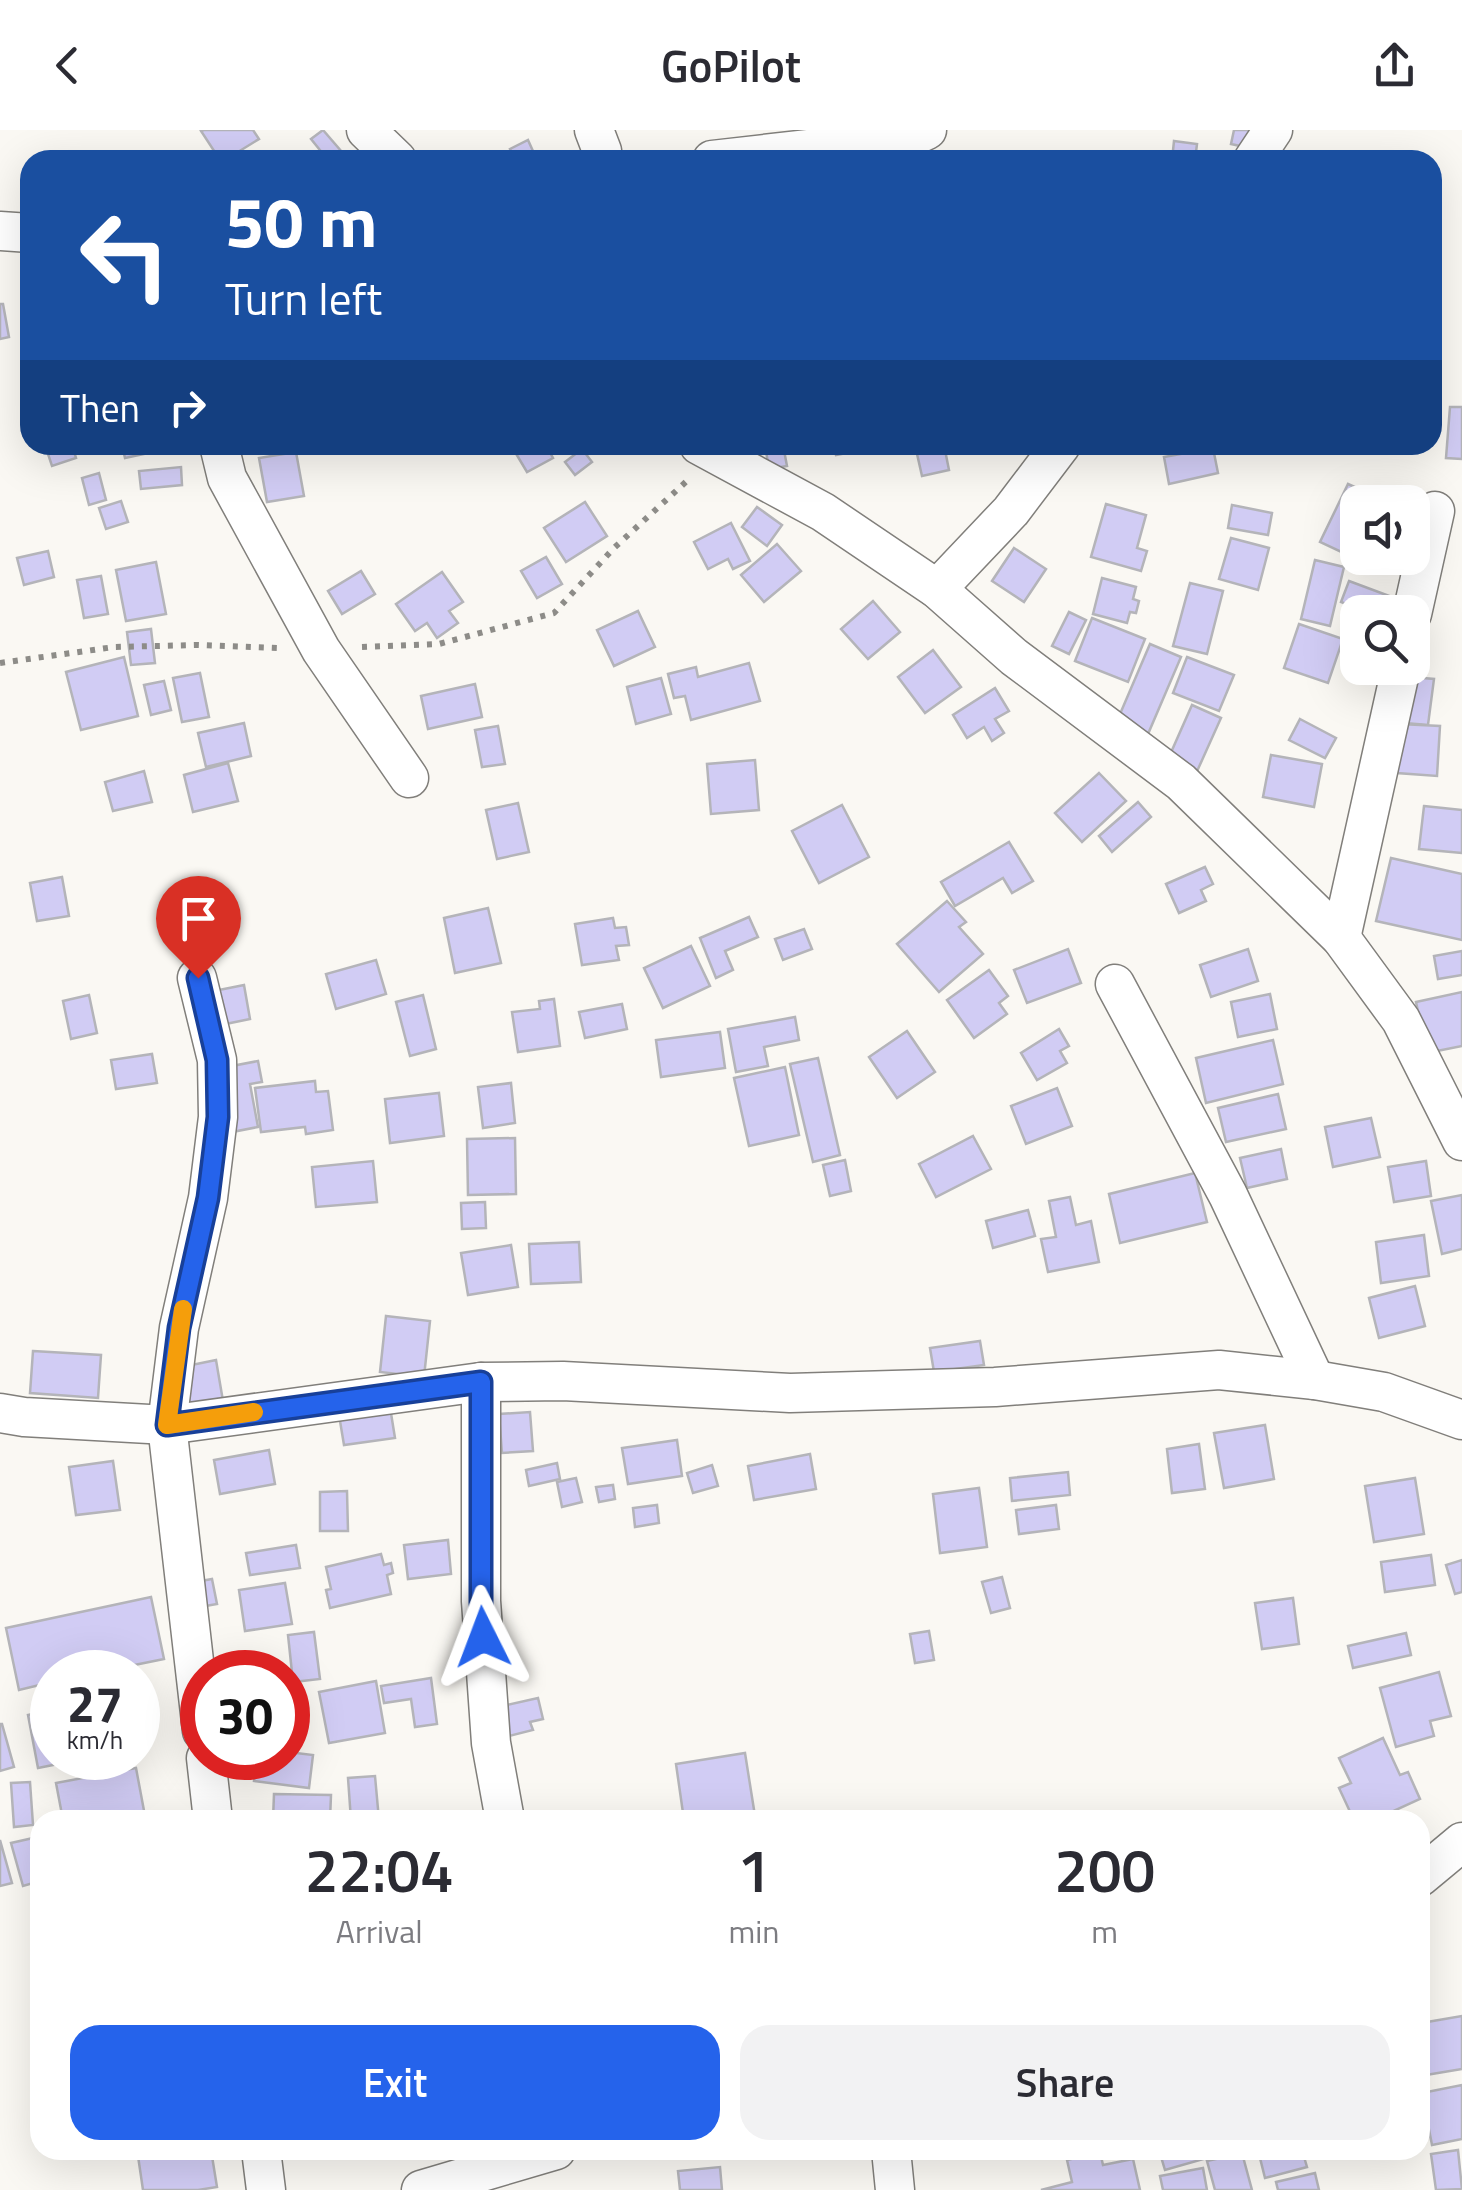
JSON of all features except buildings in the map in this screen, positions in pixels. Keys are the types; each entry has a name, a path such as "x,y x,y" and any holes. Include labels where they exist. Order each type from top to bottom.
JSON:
{"street":[{"path":"366,130 386,150"},
{"path":"799,150 912,137 928,130"},
{"path":"222,455 227,478 322,650 409,778"},
{"path":"716,455 822,512 937,589 1014,657 1181,782 1342,938 1401,1020 1462,1141"},
{"path":"937,589 1012,512 1055,455"},
{"path":"1416,595 1435,511"},
{"path":"1342,938 1397,685"},
{"path":"193,1650 167,1425 179,1328 208,1198 218,1117 217,1060 198,978"},
{"path":"1115,984 1228,1195 1315,1380"},
{"path":"0,1414 167,1425 481,1382 563,1381 790,1394 995,1387 1218,1370 1384,1392 1462,1420"},
{"path":"481,1382 481,1602 491,1743 503,1810"},
{"path":"208,1780 212,1810"},
{"path":"1430,1869 1462,1842"},
{"path":"262,2160 266,2190"},
{"path":"421,2190 522,2160"},
{"path":"892,2160 895,2190"}],"path":[{"path":"0,663 114,647 198,645 322,650 439,644 554,613 702,455"}],"slow traffic":[{"path":"183,1309 167,1425 254,1412"}],"route":[{"path":"198,978 217,1060 218,1117 208,1198 179,1328 167,1425 481,1382 483,1637"}]}
